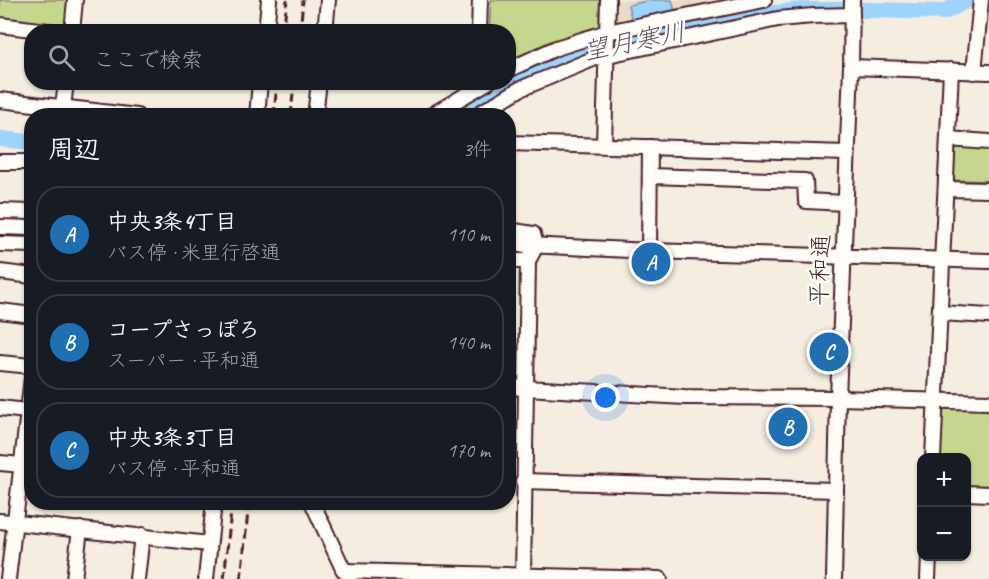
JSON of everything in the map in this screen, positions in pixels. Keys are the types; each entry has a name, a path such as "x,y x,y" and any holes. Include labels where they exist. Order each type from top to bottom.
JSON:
{"street":[{"path":"73,24 75,0"},
{"path":"267,24 269,0"},
{"path":"326,24 328,0"},
{"path":"479,24 480,0"},
{"path":"604,145 608,0"},
{"path":"486,108 606,44 764,0"},
{"path":"974,72 980,2"},
{"path":"516,66 556,48 606,44 852,9"},
{"name":"平和通","path":"834,579 852,9"},
{"path":"0,25 24,28"},
{"path":"851,67 989,72"},
{"path":"933,453 951,70"},
{"path":"63,108 65,90"},
{"path":"258,108 259,90"},
{"path":"316,108 318,90"},
{"path":"444,108 474,90"},
{"path":"478,108 480,90"},
{"path":"0,100 41,108"},
{"path":"948,139 989,142"},
{"path":"516,143 847,153"},
{"path":"649,251 650,147"},
{"path":"0,162 24,162"},
{"path":"650,176 805,181 806,201 845,203"},
{"path":"946,185 946,189 989,190"},
{"path":"0,211 24,212"},
{"path":"0,227 24,228"},
{"path":"516,241 536,246 649,251 989,261"},
{"path":"0,244 24,244"},
{"path":"523,578 528,261 536,246"},
{"path":"516,261 528,261"},
{"path":"0,272 24,275"},
{"path":"0,311 24,314"},
{"path":"940,313 989,316"},
{"path":"0,363 24,365"},
{"path":"516,387 685,397 989,402"},
{"path":"0,408 24,411"},
{"path":"0,463 24,458"},
{"path":"8,579 24,464"},
{"path":"523,481 836,490"},
{"path":"971,493 989,494"},
{"path":"206,579 213,510"},
{"path":"316,510 348,575 660,579"},
{"path":"0,521 209,544"},
{"path":"74,579 80,529"},
{"path":"137,579 142,535"},
{"path":"928,579 929,561"}],"shaded area":[{"path":"613,0 761,0 612,26"}],"green space":[{"path":"0,0 69,0 65,24 24,25 0,22"},
{"path":"491,0 601,0 601,34 516,66 516,24 490,24"},
{"path":"956,145 989,145 989,181 955,180 953,177"},
{"path":"946,407 989,407 989,488 971,487 971,453 940,453 942,410"}],"water":[{"path":"651,0 672,0 675,11 632,21 628,5"}],"waterway":[{"name":"望月寒川","path":"516,82 567,54 767,14 801,10 944,12 968,0"},
{"name":"望月寒川","path":"470,108 503,90"},
{"name":"望月寒川","path":"0,139 24,141"}],"railway":[{"path":"284,24 287,0"},
{"path":"301,24 303,0"},
{"path":"275,108 276,90"},
{"path":"292,108 293,90"},
{"path":"224,579 231,510"},
{"path":"241,579 248,510"}],"place":[{"name":"中央3条4丁目","path":"651,262"},
{"name":"中央3条3丁目","path":"829,352"},
{"name":"コープさっぽろ","path":"788,427"}]}
